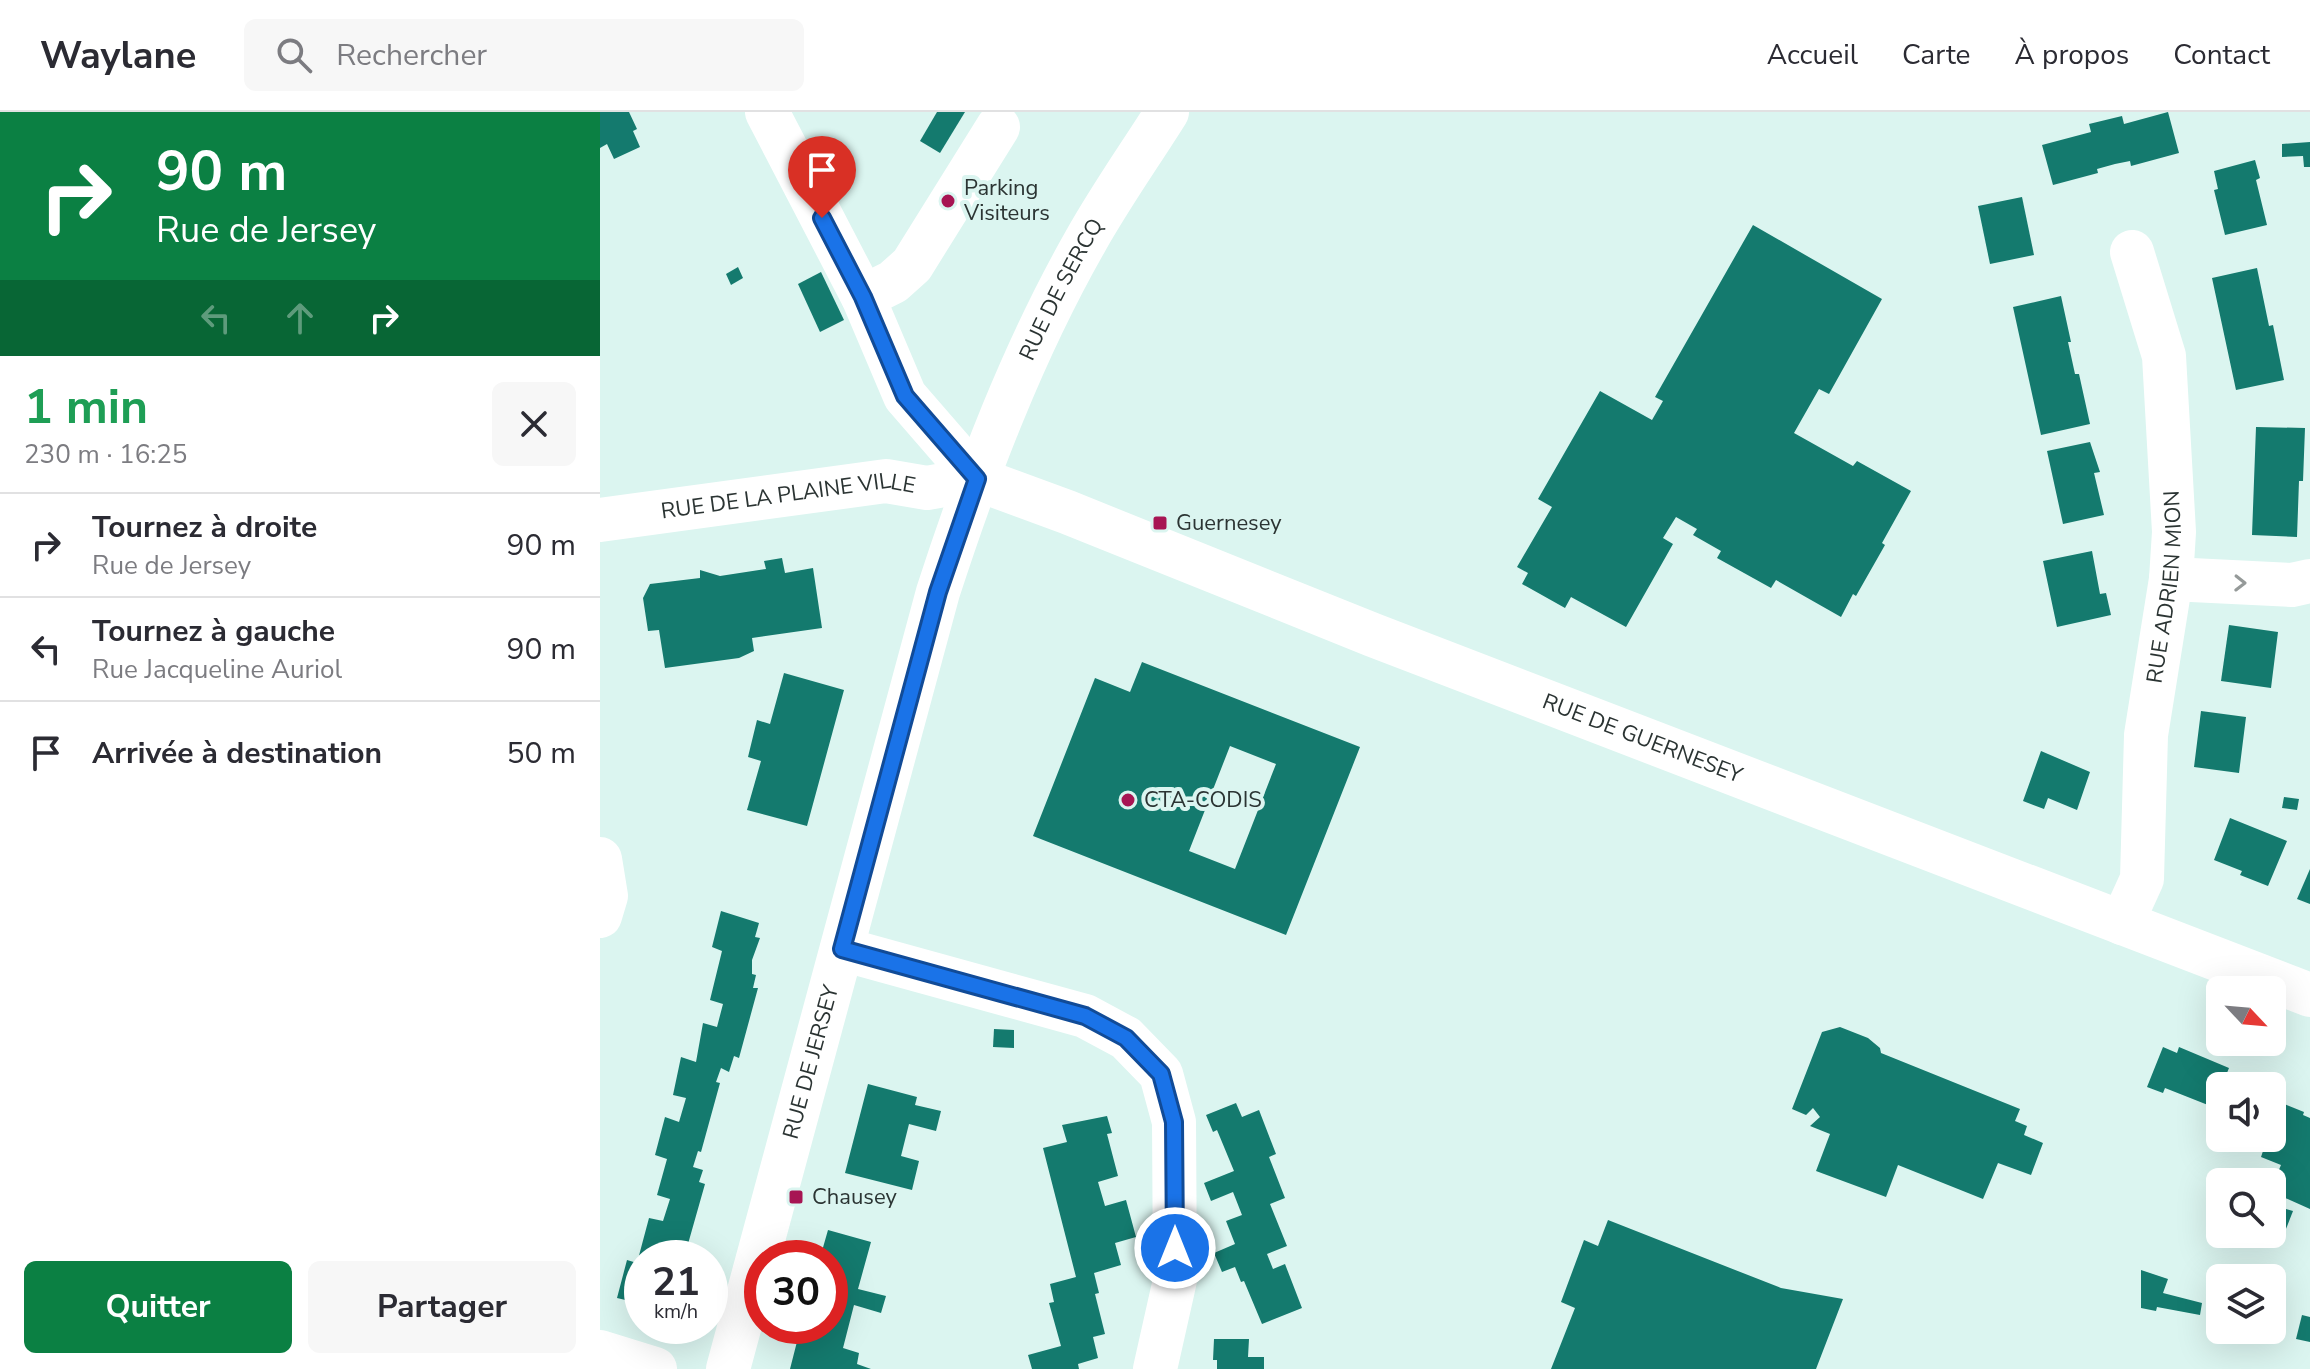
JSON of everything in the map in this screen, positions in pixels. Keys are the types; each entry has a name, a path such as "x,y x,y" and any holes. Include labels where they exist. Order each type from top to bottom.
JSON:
{"street":[{"path":"767,112 863,297 905,396 977,479"},
{"name":"RUE DE SERCQ","path":"977,479 1028,355 1061,286 1086,239 1167,112"},
{"path":"863,297 893,282 912,265 998,127"},
{"name":"RUE ADRIEN MION","path":"2122,923 2142,879 2146,735 2171,579 2174,532 2164,356 2132,252"},
{"name":"RUE DE LA PLAINE VILLE","path":"600,520 886,481 927,488 977,479"},
{"name":"RUE DE GUERNESEY","path":"977,479 1373,635 2310,995"},
{"name":"RUE DE JERSEY","path":"728,1369 938,592 977,479"},
{"path":"2171,579 2292,585 2310,581"},
{"path":"600,859 606,896 600,916"},
{"path":"842,949 1085,1016 1126,1038 1161,1074 1174,1122 1175,1280 1155,1369"},
{"path":"600,1352 655,1369"}],"building":[{"path":"600,112 629,112 637,129 633,131 640,147 614,159 607,144 600,148"},
{"path":"937,112 965,112 940,153 920,141"},
{"path":"2168,112 2179,153 2131,166 2130,161 2115,164 2097,169 2098,173 2053,185 2042,145 2091,132 2089,124 2122,116 2124,124"},
{"path":"2310,142 2310,167 2304,167 2303,156 2282,157 2282,144"},
{"path":"2255,160 2260,178 2256,180 2267,225 2225,235 2214,190 2218,189 2214,171"},
{"path":"2022,197 2034,255 1990,264 1978,206"},
{"path":"1753,225 1882,299 1829,394 1819,389 1794,433 1853,466 1857,461 1911,491 1856,596 1853,594 1841,617 1776,580 1771,588 1717,558 1721,551 1693,535 1697,529 1676,517 1663,538 1673,544 1626,627 1571,597 1565,608 1522,584 1528,573 1517,567 1552,507 1538,499 1600,391 1652,420 1663,401 1655,397"},
{"path":"738,267 743,278 731,285 726,274"},
{"path":"2257,268 2284,380 2236,390 2212,278"},
{"path":"821,272 844,320 820,332 798,284"},
{"path":"2061,296 2075,374 2079,374 2090,424 2041,435 2013,307"},
{"path":"2256,427 2305,428 2297,537 2252,535"},
{"path":"2090,442 2100,472 2094,473 2104,515 2063,524 2047,451"},
{"path":"2092,551 2100,594 2106,593 2111,615 2057,627 2043,561"},
{"path":"782,558 785,573 813,568 822,628 752,638 754,651 739,658 665,668 659,630 648,631 643,598 650,584 700,578 700,570 720,576 766,569 764,561"},
{"path":"2229,625 2278,632 2271,688 2221,681"},
{"name":"CTA-CODIS","path":"1142,662 1360,747 1286,935 1033,836 1095,678 1130,692","holes":["1230,746 1276,764 1235,869 1189,851"]},
{"path":"784,673 844,690 807,826 747,810 761,761 748,757 757,720 770,724"},
{"path":"2201,711 2246,717 2239,773 2194,767"},
{"path":"2041,751 2090,772 2077,810 2048,798 2044,809 2023,801"},
{"path":"2284,797 2299,799 2297,810 2282,808"},
{"path":"2230,818 2287,841 2268,886 2214,860"},
{"path":"2310,869 2310,904 2297,899"},
{"path":"721,911 759,923 755,937 760,938 752,960 752,974 756,975 753,988 758,988 739,1058 734,1056 729,1072 721,1068 716,1082 720,1083 701,1152 698,1151 693,1167 703,1170 699,1182 705,1184 689,1240 643,1240 649,1218 663,1221 670,1199 657,1195 667,1159 655,1155 665,1117 679,1122 686,1098 673,1095 681,1057 696,1062 703,1023 717,1027 723,1004 710,1000 722,951 712,947"},
{"path":"1840,1027 1868,1038 1880,1048 1881,1053 2020,1109 2015,1121 2027,1126 2024,1135 2043,1143 2031,1175 1998,1163 1983,1199 1898,1165 1886,1197 1816,1171 1830,1134 1810,1126 1820,1117 1813,1108 1806,1115 1792,1109 1822,1032"},
{"path":"994,1029 1014,1030 1014,1048 993,1047"},
{"path":"2163,1047 2177,1053 2179,1047 2229,1068 2227,1072 2206,1072 2206,1104 2165,1088 2163,1093 2147,1087"},
{"path":"868,1084 917,1097 915,1105 941,1111 936,1131 909,1124 901,1156 919,1161 912,1190 845,1173"},
{"path":"1236,1103 1242,1117 1259,1110 1276,1154 1269,1157 1285,1198 1270,1204 1287,1246 1267,1254 1273,1269 1285,1264 1302,1308 1262,1324 1235,1267 1222,1272 1214,1253 1235,1244 1226,1221 1242,1215 1233,1192 1211,1201 1204,1183 1234,1171 1217,1130 1213,1132 1206,1115"},
{"path":"2286,1105 2310,1118 2310,1209 2286,1198 2286,1168 2280,1168 2281,1165 2261,1157 2263,1152 2286,1152"},
{"path":"1107,1116 1112,1133 1107,1134 1118,1176 1098,1182 1105,1206 1126,1200 1136,1237 1115,1243 1121,1265 1094,1273 1099,1293 1095,1294 1105,1334 1093,1337 1098,1358 1078,1364 1079,1369 1032,1369 1028,1355 1061,1346 1049,1303 1054,1302 1050,1284 1076,1277 1043,1148 1067,1142 1062,1125"},
{"path":"2286,1209 2293,1211 2286,1229"},
{"path":"1608,1220 1781,1288 1843,1299 1816,1369 1551,1369 1575,1308 1561,1302 1584,1240 1598,1246"},
{"path":"828,1230 871,1242 858,1289 886,1296 881,1313 854,1305 848,1328 848,1240 825,1240"},
{"path":"2141,1270 2168,1279 2163,1293 2202,1303 2200,1315 2157,1307 2156,1311 2141,1308"},
{"path":"624,1271 624,1300 617,1298"},
{"path":"2302,1315 2310,1317 2310,1342 2296,1339"},
{"path":"1214,1339 1249,1339 1248,1357 1264,1357 1264,1369 1217,1369 1217,1360 1213,1360"},
{"path":"796,1344 844,1344 843,1348 859,1353 857,1364 871,1369 790,1369"}],"place":[{"name":"Parking Visiteurs","path":"948,201"},
{"name":"Guernesey","path":"1160,523"},
{"name":"CTA-CODIS","path":"1128,800"},
{"name":"Chausey","path":"796,1197"}],"route":[{"path":"822,218 863,297 905,396 977,479 938,592 842,949 1085,1016 1126,1038 1161,1074 1174,1122 1175,1248"}]}
